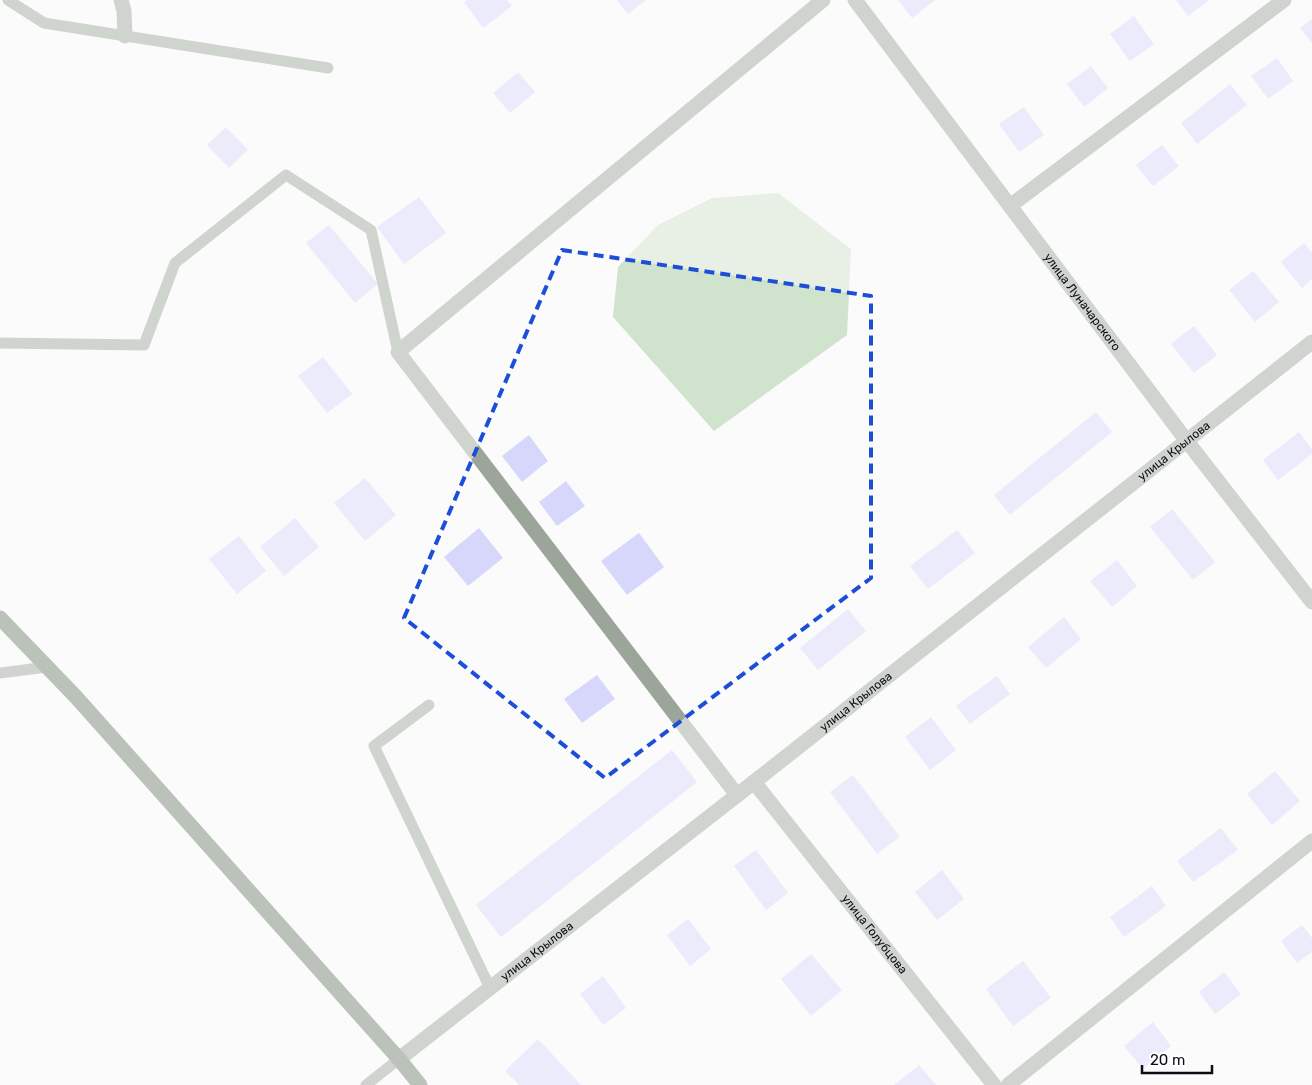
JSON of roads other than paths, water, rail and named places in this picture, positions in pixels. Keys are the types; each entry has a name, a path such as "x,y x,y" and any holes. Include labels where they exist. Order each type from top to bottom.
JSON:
{"street":[{"path":"121,0 124,11 125,36"},
{"path":"737,795 398,352 823,0"},
{"name":"улица Луначарского","path":"855,0 1186,440 1312,602"},
{"path":"1010,206 1284,0"},
{"name":"улица Крылова","path":"398,1059 754,782 1312,342"},
{"path":"0,618 76,697 420,1085"},
{"name":"улица Голубцова","path":"754,782 994,1085"},
{"path":"1008,1085 1312,841"}],"lane":[{"path":"8,0 44,23 328,68"},
{"path":"0,343 144,345 175,263 286,174 371,230 398,352"},
{"path":"0,673 48,667"},
{"path":"429,705 374,746 490,988"},
{"path":"366,1085 398,1059"}]}
